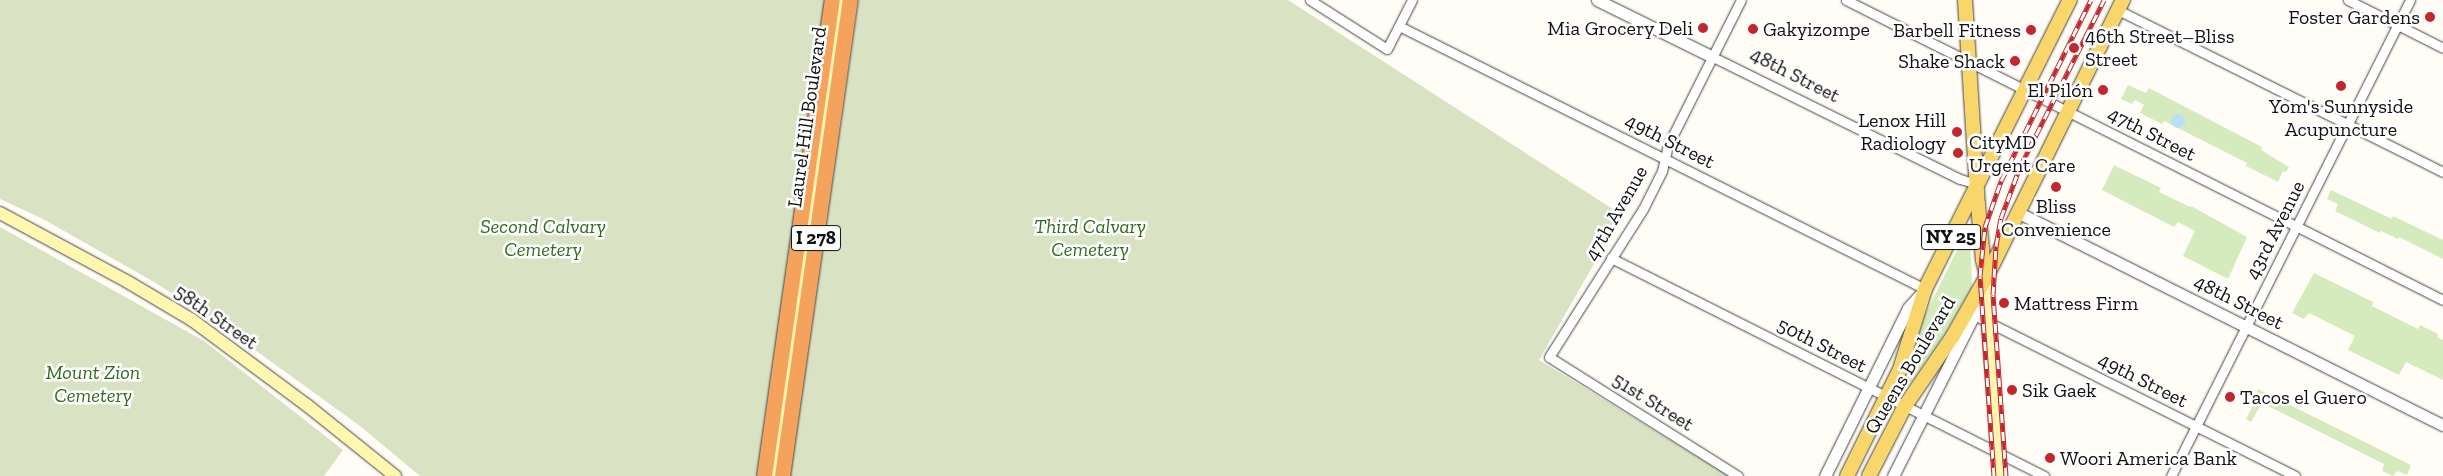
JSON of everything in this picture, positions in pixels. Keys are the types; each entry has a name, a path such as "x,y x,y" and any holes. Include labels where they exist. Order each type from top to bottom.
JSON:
{"highway":[{"name":"I 278","path":"764,476 832,0"},
{"name":"I 278","path":"782,476 850,0"}],"main road":[{"name":"Laurel Hill Boulevard","path":"774,476 842,0"},
{"path":"1965,0 1983,260 1987,276 1988,322 2000,476"},
{"name":"Queens Boulevard","path":"1847,476 1903,362 1925,289 2070,0"},
{"name":"Queens Boulevard","path":"1869,476 1905,406 1953,336 1987,276 2121,5"},
{"name":"58th Street","path":"0,213 128,282 192,320 308,406 395,476"}],"street":[{"path":"1310,0 1387,50 1412,0"},
{"name":"48th Street","path":"1597,0 1960,179 1977,184"},
{"name":"47th Avenue","path":"1549,357 1643,209 1662,171 1668,145 1741,0"},
{"name":"47th Street","path":"1846,0 2443,300"},
{"path":"2348,0 2443,48"},
{"name":"43rd Avenue","path":"2171,476 2410,0"},
{"path":"2121,5 2443,172"},
{"name":"49th Street","path":"1399,26 1925,289"},
{"name":"48th Street","path":"2017,212 2443,425"},
{"name":"50th Street","path":"1612,258 2044,476"},
{"name":"Queens Boulevard","path":"1893,476 1974,315 1987,276"},
{"name":"Queens Boulevard","path":"1825,476 1908,308 1925,289"},
{"name":"49th Street","path":"1974,315 2295,476"},
{"name":"51st Street","path":"1549,357 1738,476"}],"green space":[{"name":"Second Calvary Cemetery","path":"0,0 827,0 759,476 420,476 360,426 211,318 154,282 43,219 0,199"},
{"name":"Third Calvary Cemetery","path":"859,0 1288,0 1622,215 1539,360 1729,476 790,476"},
{"path":"2128,85 2146,93 2149,88 2262,147 2261,150 2289,167 2286,172 2283,171 2278,182 2246,166 2247,163 2164,121 2162,124 2140,113 2144,105 2135,100 2132,104 2121,99"},
{"path":"2114,165 2161,188 2159,192 2191,206 2247,237 2228,279 2183,256 2195,231 2178,222 2174,227 2102,190"},
{"path":"2331,190 2392,219 2393,216 2443,240 2443,259 2399,237 2398,239 2381,231 2380,233 2335,211 2338,204 2327,199"},
{"name":"Mount Zion Cemetery","path":"0,227 204,341 343,450 324,476 0,476"},
{"path":"1965,234 1970,236 1972,287 1946,332 1907,388 1903,390 1901,386 1912,359 1923,319"},
{"path":"2314,273 2373,302 2372,306 2418,329 2420,325 2438,334 2437,337 2443,340 2443,380 2406,362 2399,375 2348,350 2355,336 2309,313 2304,319 2292,313"},
{"path":"2258,389 2411,465 2407,475 2397,471 2393,476 2382,471 2384,464 2262,403 2251,422 2246,419 2257,398 2254,396"}],"water":[{"path":"2178,114 2183,116 2185,121 2183,126 2178,128 2173,126 2171,121 2173,116"}],"railway":[{"path":"1994,476 1980,276 1985,227 2001,181 2091,0"},
{"path":"2006,476 1993,295 1996,246 2001,218 2020,167 2104,0"}],"place":[{"name":"Foster Gardens","path":"2430,17"},
{"name":"Mia Grocery Deli","path":"1703,28"},
{"name":"Gakyizompe","path":"1753,29"},
{"name":"Barbell Fitness","path":"2031,30"},
{"name":"46th Street–Bliss Street","path":"2074,48"},
{"name":"Shake Shack","path":"2015,61"},
{"name":"Yom's Sunnyside Acupuncture","path":"2341,86"},
{"name":"El Pilón","path":"2103,90"},
{"name":"Lenox Hill Radiology","path":"1957,132"},
{"name":"CityMD Urgent Care","path":"1958,153"},
{"name":"Bliss Convenience","path":"2056,187"},
{"name":"Mattress Firm","path":"2004,303"},
{"name":"Sik Gaek","path":"2012,390"},
{"name":"Tacos el Guero","path":"2230,397"},
{"name":"Woori America Bank","path":"2050,458"}]}
